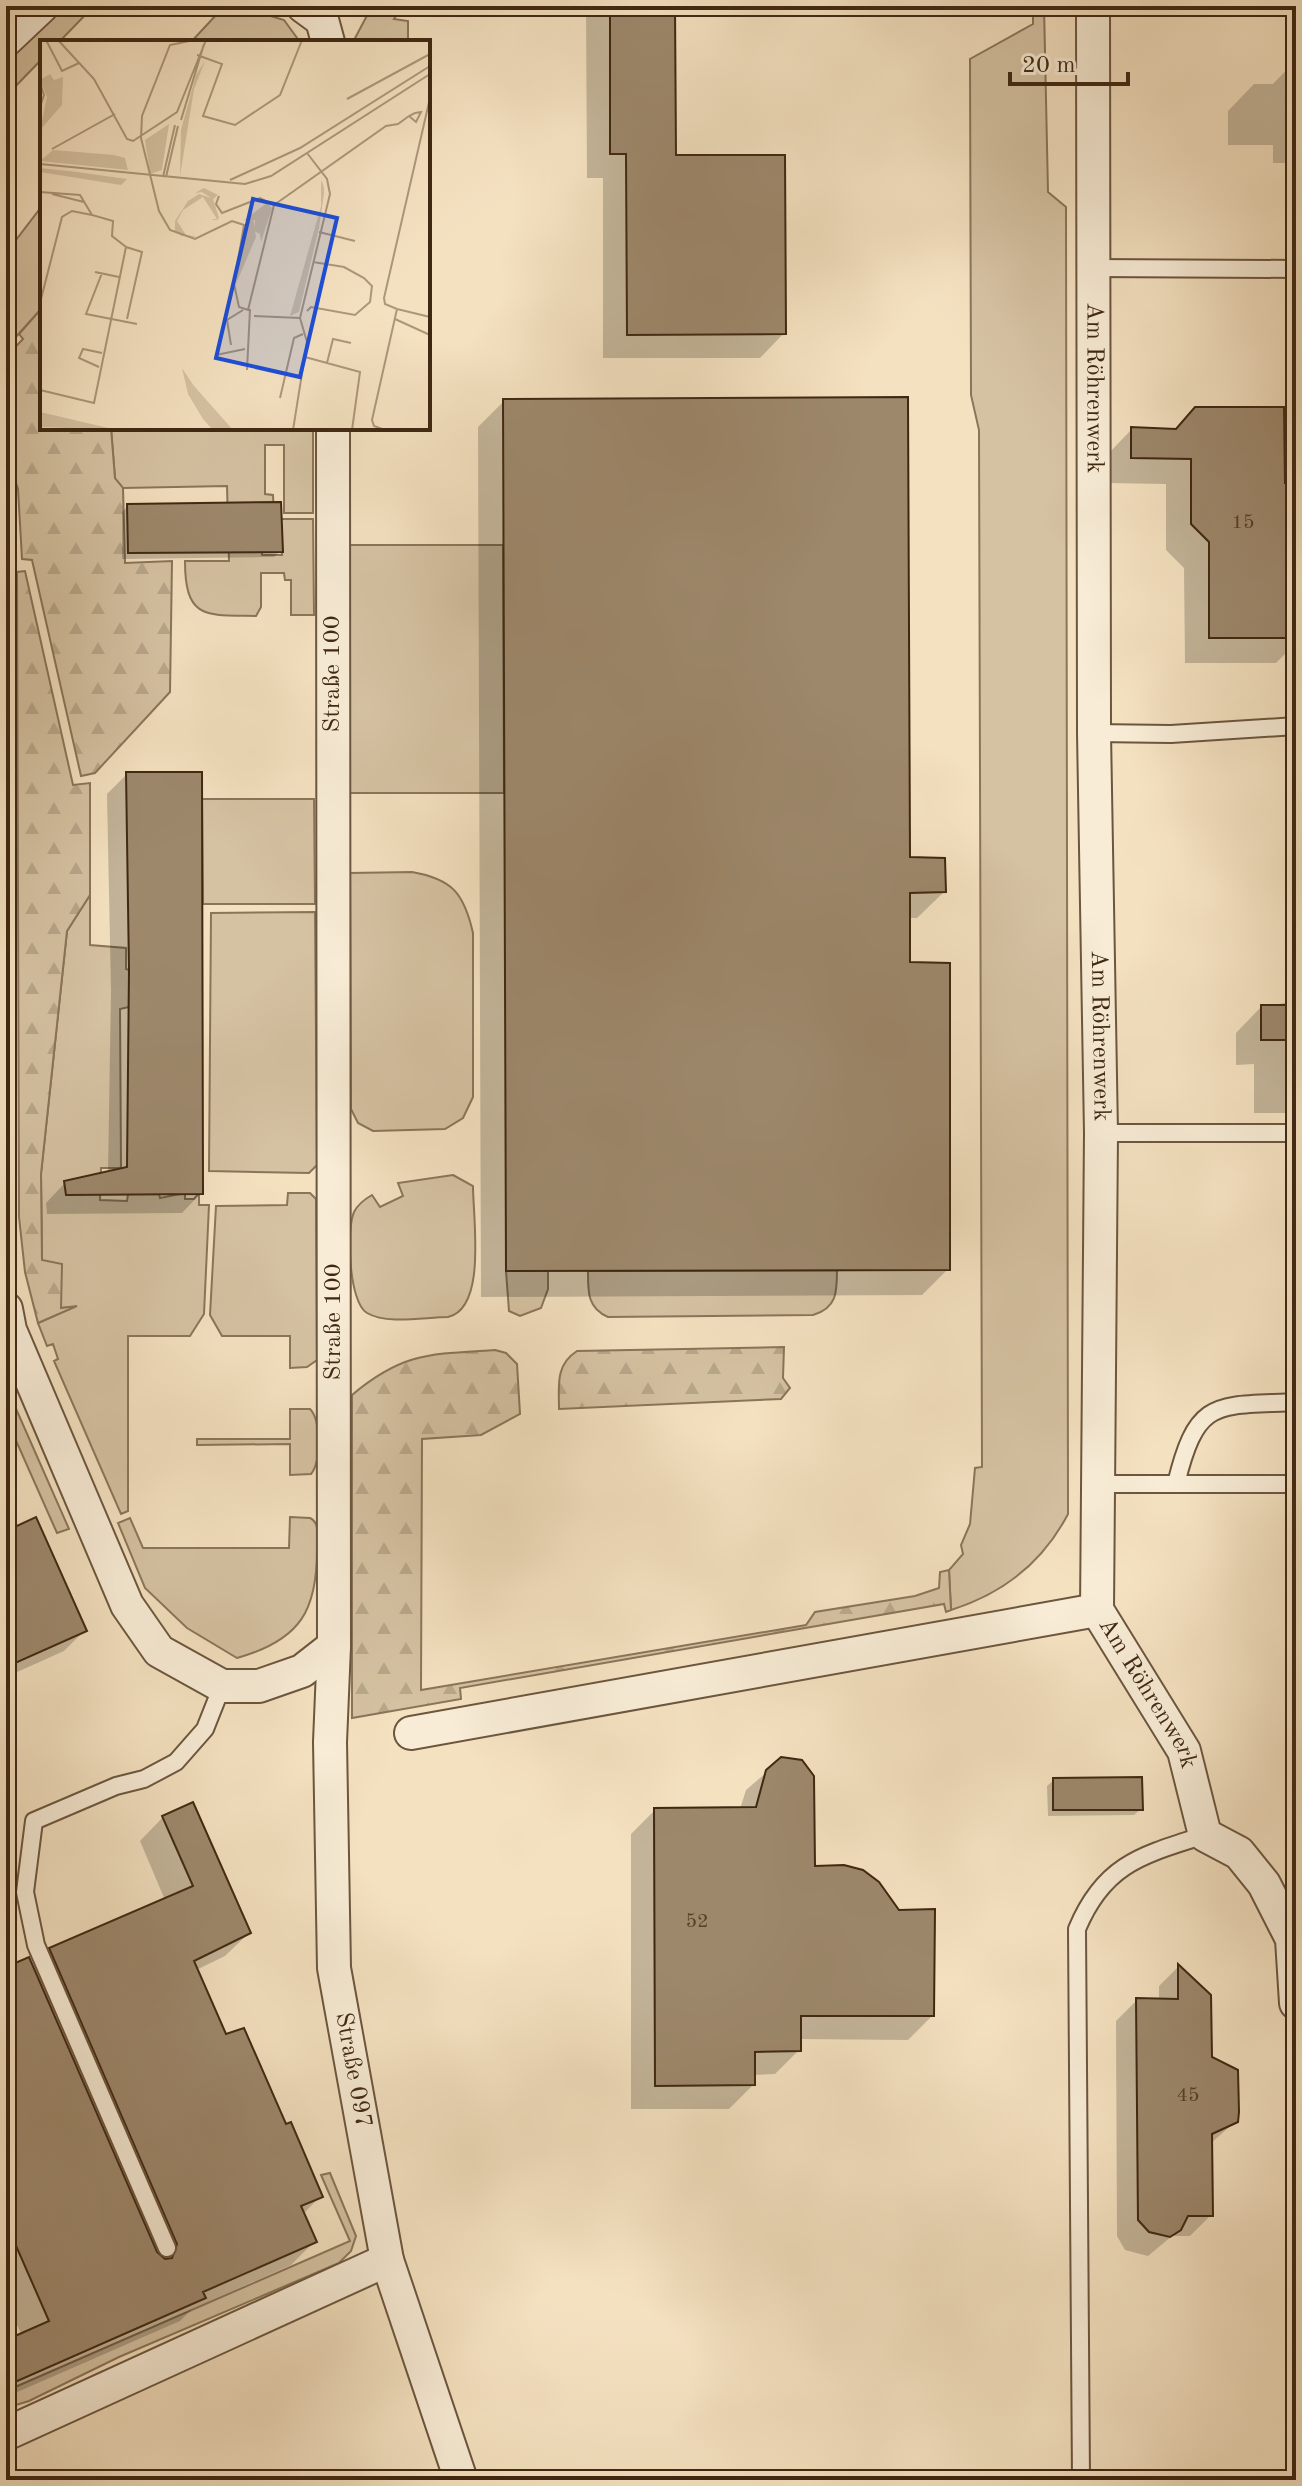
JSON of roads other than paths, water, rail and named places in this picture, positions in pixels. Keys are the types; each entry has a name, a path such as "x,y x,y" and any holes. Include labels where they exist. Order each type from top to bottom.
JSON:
{"street":[{"path":"6,40 42,6"},
{"name":"Am Röhrenwerk","path":"1093,6 1094,733 1101,1133 1097,1610 1184,1751 1205,1835"},
{"name":"Straße 100","path":"333,430 334,1646"},
{"path":"6,1309 10,1330 127,1605 159,1651 222,1686 259,1686 302,1671 334,1646"},
{"path":"411,1733 1097,1610"},
{"name":"Straße 097","path":"334,1646 330,1742 334,1968 387,2260 461,2480"},
{"path":"1205,1835 1239,1853 1264,1884 1292,1939 1296,2003"},
{"path":"6,2434 387,2260"}],"lane":[{"path":"1092,268 1296,269"},
{"path":"1094,733 1171,734 1296,726"},
{"path":"1101,1133 1296,1133"},
{"path":"1176,1484 1186,1444 1201,1419 1221,1406 1296,1402"},
{"path":"1098,1484 1296,1484"},
{"path":"167,2248 36,1945 25,1892 34,1821 116,1786 144,1779 176,1762 205,1729 222,1686"},
{"path":"1081,2480 1077,1929 1090,1898 1117,1869 1205,1835"}]}
